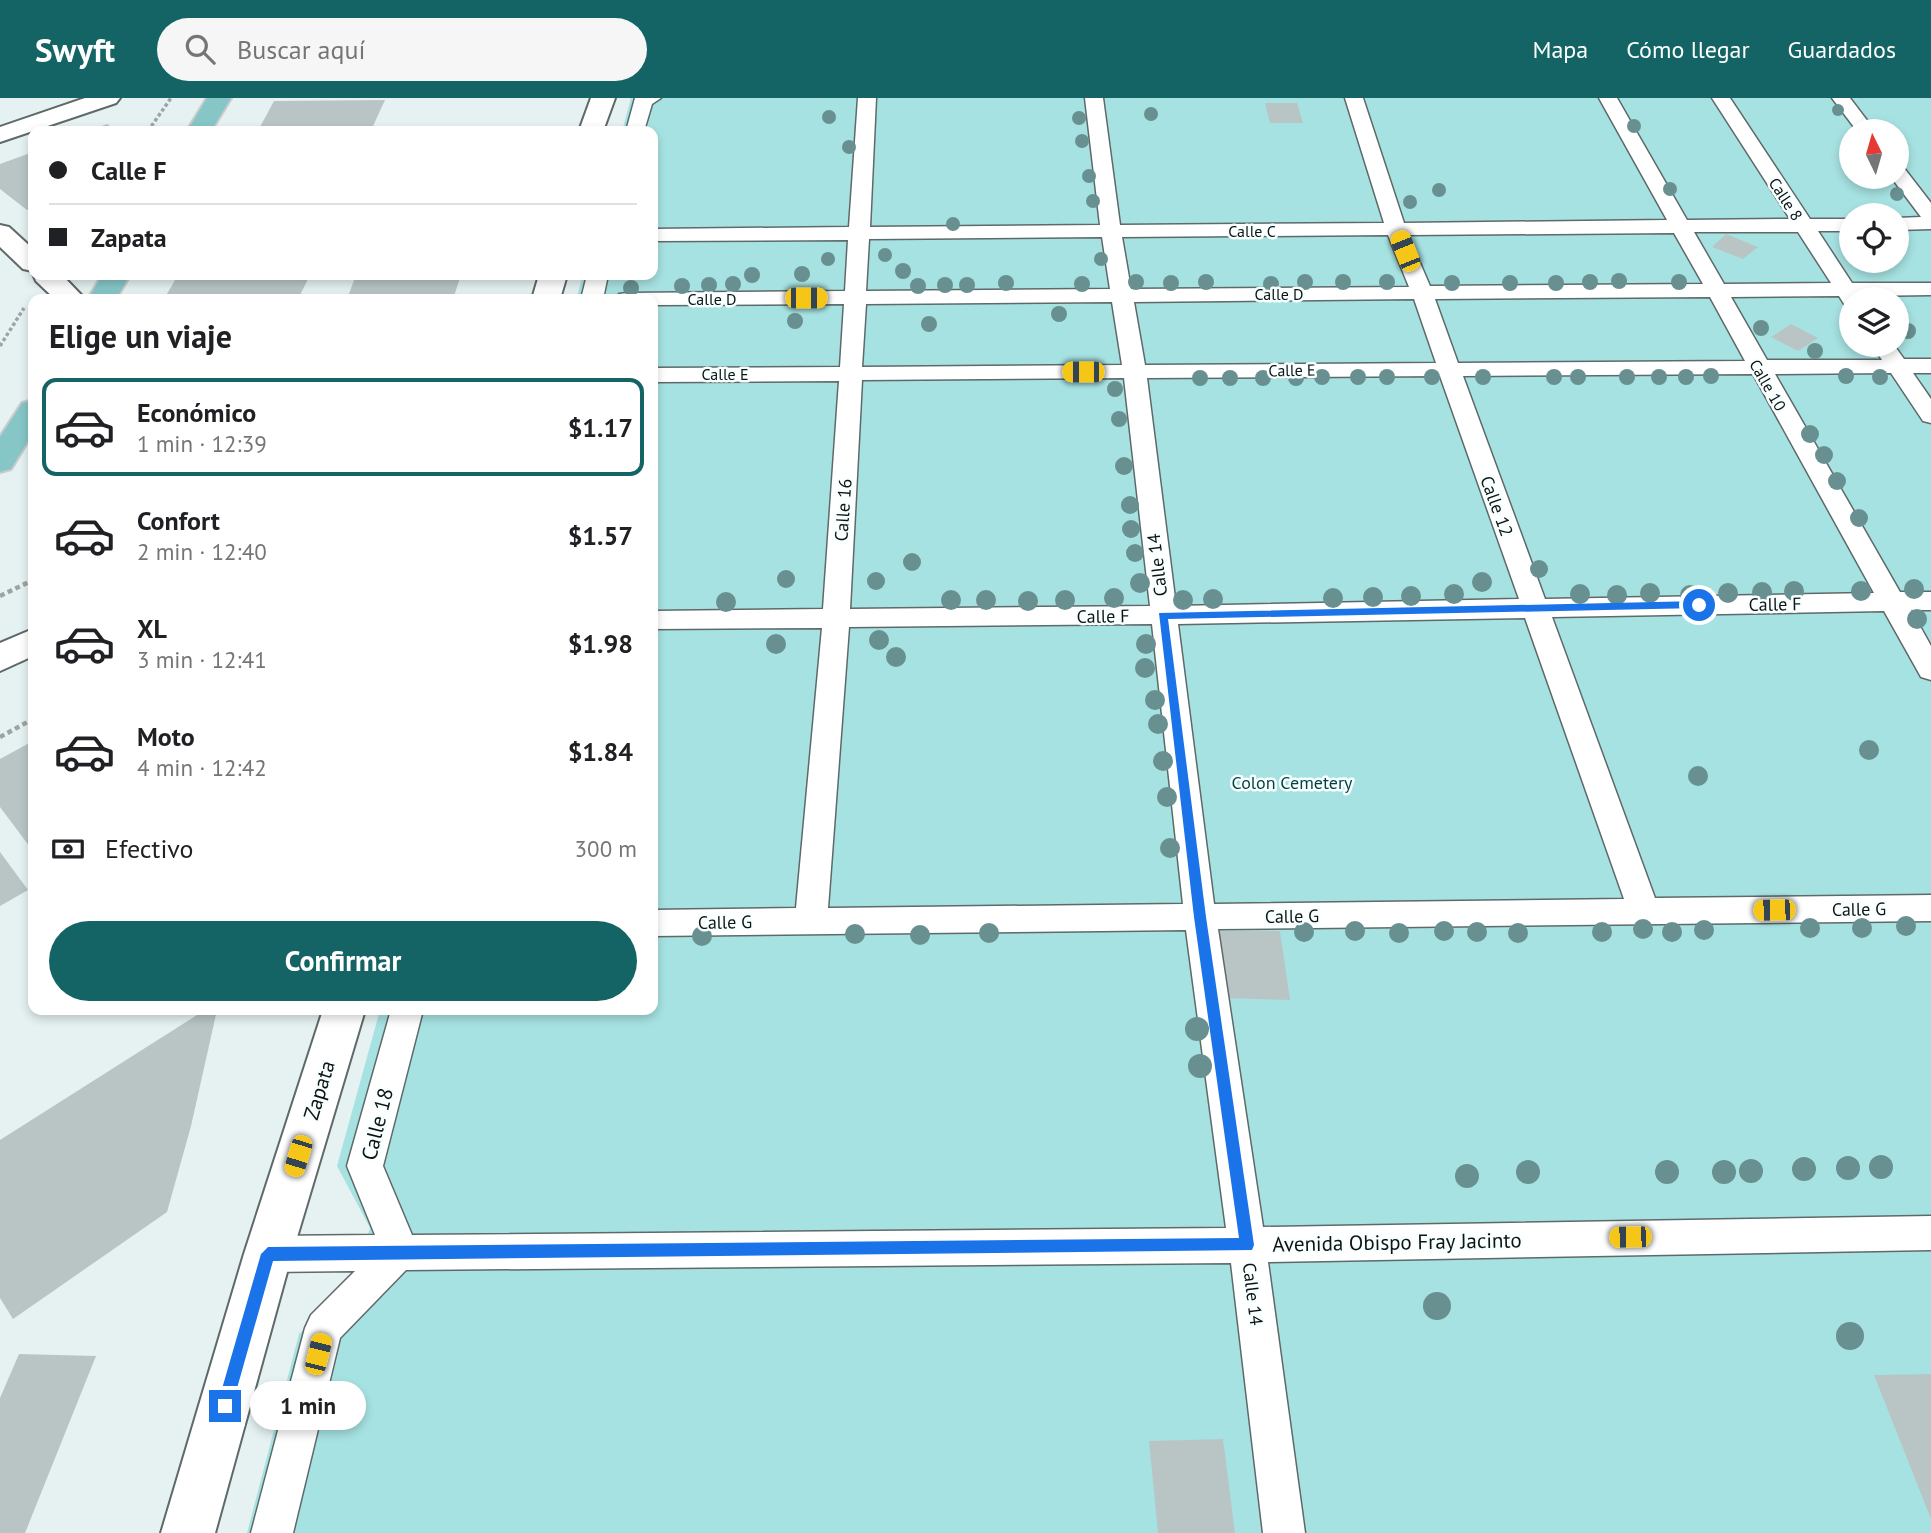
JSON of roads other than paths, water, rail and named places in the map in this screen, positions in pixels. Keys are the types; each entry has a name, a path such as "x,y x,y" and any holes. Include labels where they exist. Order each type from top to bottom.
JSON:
{"main road":[{"path":"0,135 108,98"},
{"path":"202,126 219,98"},
{"path":"593,126 603,98"},
{"path":"0,233 28,258"},
{"path":"51,280 66,294"},
{"path":"0,462 28,417"},
{"path":"0,659 28,644"},
{"name":"Zapata","path":"188,1533 268,1254 342,1015"}],"lane":[{"path":"636,126 644,98 652,98"},
{"name":"Calle 16","path":"811,921 836,619 867,98"},
{"name":"Calle 14","path":"1094,98 1111,232 1135,372 1200,917 1247,1245 1284,1533"},
{"name":"Calle 12","path":"1354,98 1396,230 1422,293 1644,912"},
{"name":"Calle 10","path":"1608,98 1931,670"},
{"name":"Calle 8","path":"1721,98 1844,287"},
{"path":"1841,98 1857,119"},
{"path":"1909,188 1931,217"},
{"path":"1909,224 1931,223"},
{"name":"Calle C","path":"658,235 1839,225"},
{"name":"Calle D","path":"1909,290 1931,289"},
{"name":"Calle D","path":"658,299 1716,290 1839,294"},
{"path":"1892,357 1931,416"},
{"name":"Calle E","path":"658,375 1931,366"},
{"name":"Calle F","path":"658,621 1931,601"},
{"name":"Calle G","path":"658,923 1931,908"},
{"name":"Calle 18","path":"400,1251 365,1166 406,1015"},
{"name":"Avenida Obispo Fray Jacinto","path":"268,1254 1247,1245 1931,1233"},
{"path":"272,1533 324,1328 400,1251"}],"park label":[{"name":"Colon Cemetery","path":"1292,782"}]}
